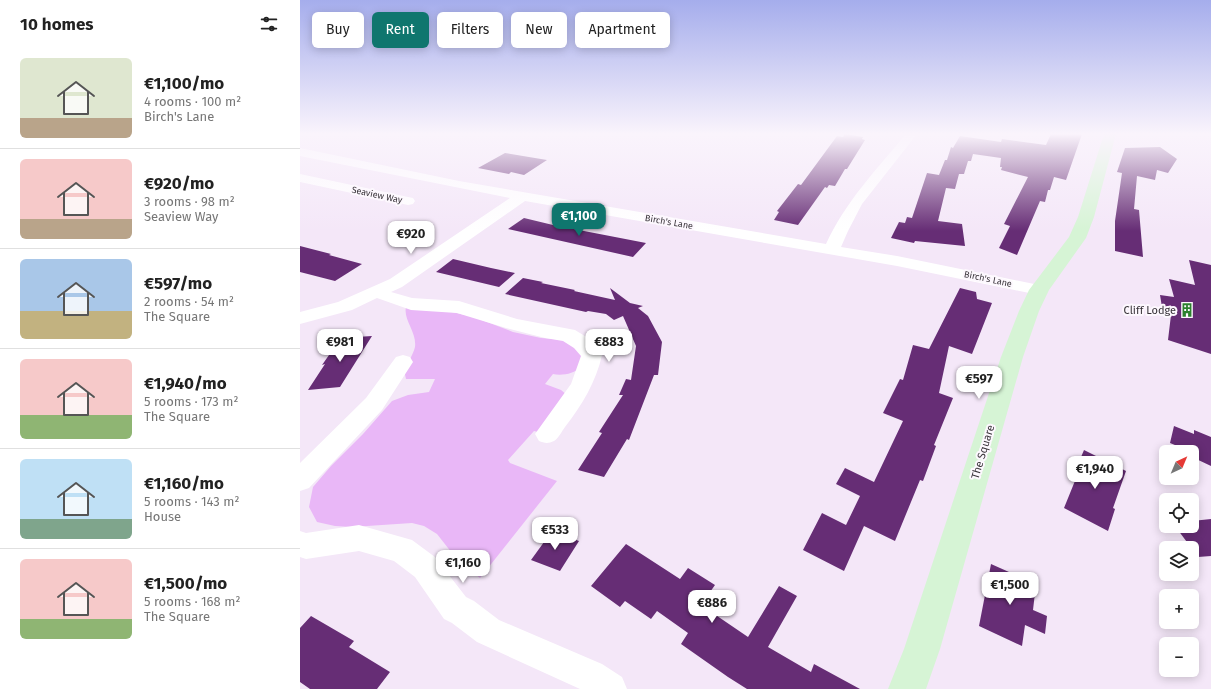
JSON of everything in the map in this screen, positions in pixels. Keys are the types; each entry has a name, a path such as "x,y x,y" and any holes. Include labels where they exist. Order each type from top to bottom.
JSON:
{"main road":[{"name":"The Square","path":"907,689 922,649 1012,357 1029,311 1039,290 1077,238 1086,217 1101,166"}],"street":[{"name":"Birch's Lane","path":"368,166 459,185 636,217 905,262 1039,290"},
{"path":"832,250 856,203 886,166"},
{"name":"Seaview Way","path":"300,178 408,201"},
{"path":"300,318 345,306 396,283 523,196"},
{"path":"378,292 390,298 411,304 458,307 513,324 545,332 568,335 581,343 592,355 590,367 579,391 547,434"},
{"path":"300,480 374,404 403,362"},
{"path":"300,544 306,546 360,538 402,550 425,567 455,608 463,612 488,631 590,676 610,689"}],"shaded area":[{"path":"406,307 434,308 474,317 513,332 541,338 566,340 585,354 582,364 578,369 568,374 553,374 545,384 561,390 567,395 542,433 534,431 508,460 510,463 557,481 480,578 459,562 437,534 424,526 412,523 352,527 335,526 317,522 309,507 313,487 392,401 408,395 429,392 435,379 406,379 404,370 413,353 415,342 406,317"}],"building":[{"path":"481,166 538,166 524,175 511,172 509,174 478,168"},
{"path":"815,166 849,166 847,169 845,169 835,186 829,185 827,188 825,187 798,225 774,220 779,212 777,211 798,184 801,185"},
{"path":"943,166 966,166 964,174 959,174 955,189 946,188 938,221 962,224 965,246 915,241 914,243 891,238 899,222 905,223 907,217 912,218 927,173 939,175"},
{"path":"1071,166 1066,180 1054,177 1050,190 1048,190 1045,202 1040,201 1017,255 999,248 1010,226 1004,224 1028,177 1001,170 1002,167 1000,167"},
{"path":"1119,166 1172,166 1168,173 1157,170 1155,180 1137,176 1134,209 1139,210 1143,257 1115,251 1115,221 1122,173 1117,172"},
{"path":"524,218 646,243 633,257 508,229"},
{"path":"300,246 362,264 335,281 300,272"},
{"path":"453,259 515,273 499,287 436,272"},
{"path":"1189,260 1211,265 1211,354 1168,340 1171,315 1163,313 1160,295 1174,297 1169,279 1195,285"},
{"path":"523,278 615,300 610,288 630,303 643,306 638,308 648,316 662,342 658,375 654,375 629,440 627,439 604,477 578,470 602,433 599,432 623,395 619,395 626,379 631,380 636,346 623,316 614,320 606,314 586,312 505,294"},
{"path":"960,288 976,292 977,299 992,303 972,354 949,346 939,393 953,398 934,445 936,446 923,481 920,480 895,541 864,526 844,571 803,550 822,513 846,525 860,496 836,484 845,468 874,482 903,421 883,413 900,379 903,380 913,345 929,349"},
{"path":"372,336 340,387 308,390 325,364 322,365 341,338"},
{"path":"1174,426 1194,434 1194,430 1211,437 1211,466 1199,460 1199,445 1175,445 1170,443"},
{"path":"1084,450 1126,471 1113,508 1115,509 1108,531 1064,508 1079,471 1076,469"},
{"path":"1211,519 1211,556 1199,557 1199,541 1186,541 1180,533 1199,533 1199,520"},
{"path":"552,531 579,541 560,571 531,560"},
{"path":"626,544 680,579 688,568 715,585 701,605 748,637 779,586 797,596 768,647 811,672 814,664 860,689 747,689 681,644 688,633 657,611 651,619 625,601 620,607 591,586"},
{"path":"991,564 1036,584 1033,610 1047,616 1045,634 1025,625 1022,646 979,626"},
{"path":"311,616 354,641 349,647 390,672 377,689 310,689 300,682 300,628"}],"place":[{"name":"Cliff Lodge","path":"1187,310"}]}
